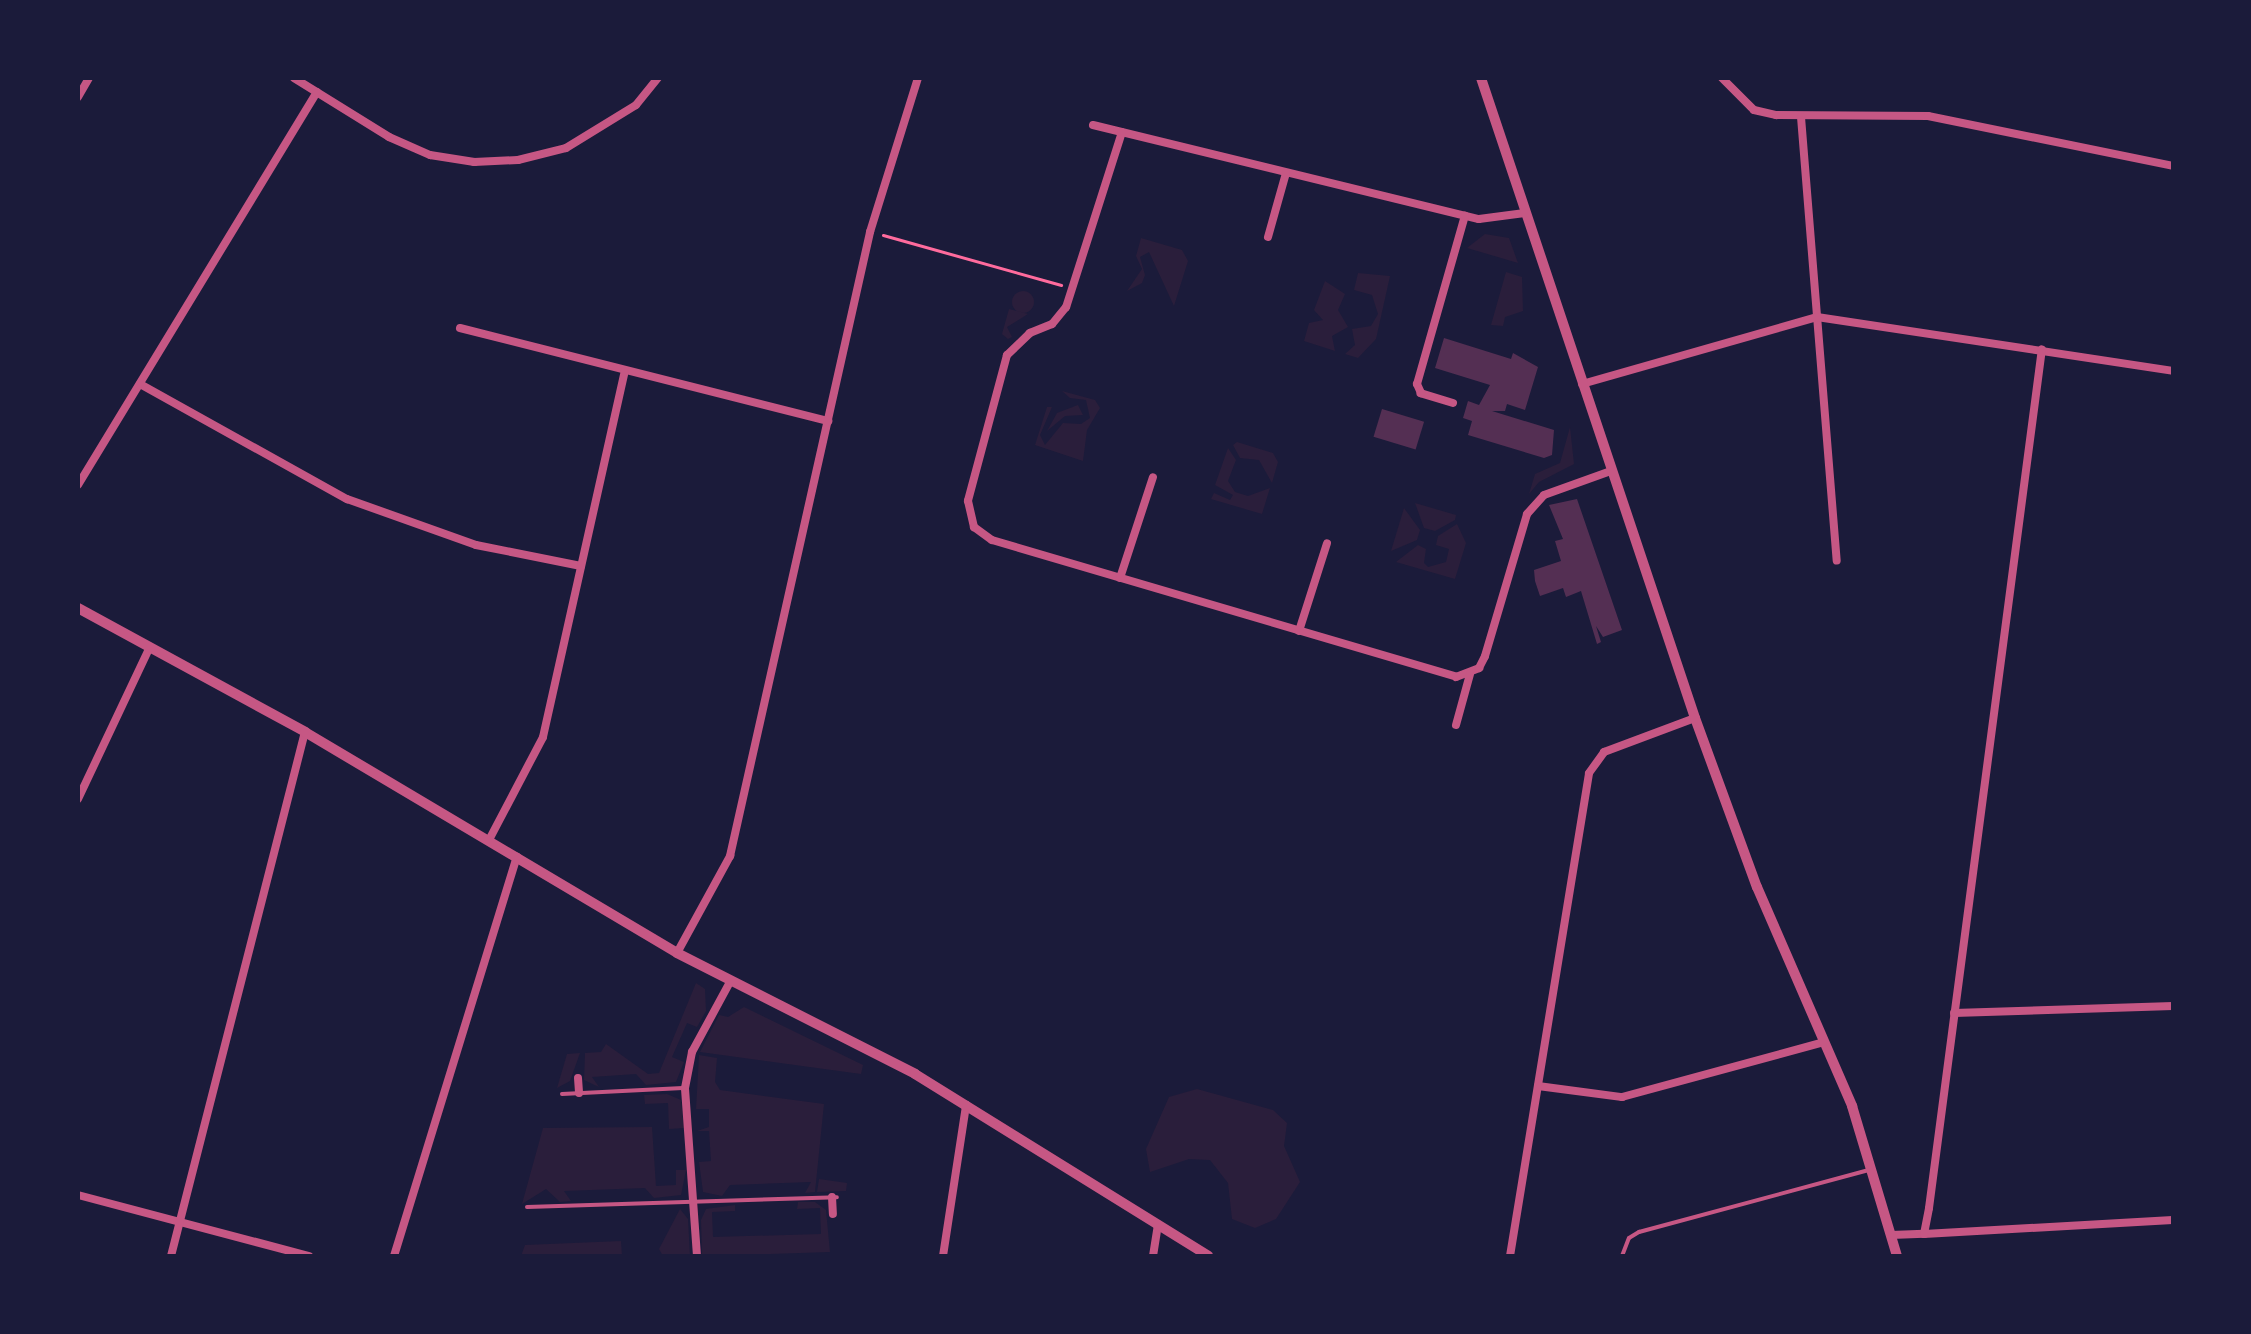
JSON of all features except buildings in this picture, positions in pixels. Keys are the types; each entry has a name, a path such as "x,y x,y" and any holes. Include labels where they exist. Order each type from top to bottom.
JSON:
{"street":[{"path":"78,97 89,78"},
{"path":"294,78 389,137 430,155 504,161 566,148 600,131 636,105 658,78"},
{"path":"677,953 730,856 870,232 918,78"},
{"path":"1481,78 1695,718 1757,887 1824,1042 1872,1169 1897,1256"},
{"path":"1722,78 1754,110 1801,117 1928,116 2173,166"},
{"path":"78,485 317,92"},
{"path":"1801,117 1837,561"},
{"path":"1093,125 1465,216 1492,220 1525,213"},
{"path":"1122,132 1066,307 1052,324 1030,333 1007,355 968,501 974,527 992,540 1444,675 1470,674 1479,668 1490,643 1527,514 1544,495 1611,471"},
{"path":"1268,237 1286,173"},
{"path":"1453,403 1421,393 1417,384 1465,216"},
{"path":"1582,384 1817,317 2173,371"},
{"path":"460,328 828,421"},
{"path":"1924,1234 2042,349"},
{"path":"489,840 543,737 625,371"},
{"path":"140,384 359,504 476,545 581,566"},
{"path":"1120,578 1153,477"},
{"path":"1299,631 1327,543"},
{"path":"78,608 305,732 677,953 966,1105 1208,1256"},
{"path":"78,799 150,647"},
{"path":"1456,725 1470,674"},
{"path":"1510,1256 1589,773 1604,752 1695,718"},
{"path":"171,1256 305,732"},
{"path":"394,1256 517,856"},
{"path":"697,1256 685,1088 692,1052 730,982"},
{"path":"1954,1013 2173,1006"},
{"path":"1538,1086 1622,1097 1824,1042"},
{"path":"578,1078 579,1093"},
{"path":"943,1256 966,1105"},
{"path":"78,1195 309,1256"},
{"path":"833,1214 834,1197"},
{"path":"1891,1235 2173,1220"},
{"path":"1153,1256 1158,1225"}],"lane":[{"path":"562,1094 685,1088"},
{"path":"1622,1256 1629,1238 1639,1232 1872,1169"},
{"path":"527,1207 834,1197"}],"path":[{"path":"870,232 1072,288"}],"shaded area":[{"path":"1485,234 1509,238 1518,263 1467,248"},
{"path":"1141,238 1182,250 1188,261 1174,306 1149,252 1140,257 1145,275 1142,283 1127,291 1142,269 1136,256"},
{"path":"1506,272 1522,277 1523,311 1505,317 1503,326 1491,325"},
{"path":"1358,273 1390,276 1376,339 1358,358 1345,354 1355,345 1352,329 1371,326 1378,314 1372,295 1354,290"},
{"path":"1325,281 1345,294 1338,310 1348,327 1332,336 1335,351 1304,341 1309,323 1323,320 1314,310"},
{"path":"1023,291 1031,294 1034,302 1031,310 1023,313 1015,310 1012,302 1015,294"},
{"path":"1009,309 1028,314 1007,327 1012,337 1008,339 1002,334"},
{"path":"1062,391 1095,400 1100,408 1087,430 1083,461 1035,445 1047,407 1052,407 1040,435 1045,445 1063,423 1081,424 1090,418 1086,400 1070,398"},
{"path":"1078,405 1083,415 1065,416 1047,431 1057,413"},
{"path":"1570,427 1574,464 1539,482 1529,494 1535,474 1560,463"},
{"path":"1237,442 1273,453 1278,462 1272,483 1259,460 1240,458 1233,445"},
{"path":"1228,448 1236,460 1228,481 1235,492 1248,496 1270,488 1262,514 1211,499 1214,493 1230,500 1233,495 1215,485"},
{"path":"1415,503 1456,515 1455,520 1435,531 1424,528"},
{"path":"1404,508 1420,530 1417,540 1391,551"},
{"path":"1457,524 1466,543 1455,579 1396,562 1418,545 1426,549 1424,563 1428,567 1446,562 1449,549 1436,545 1438,536"},
{"path":"696,983 705,989 706,1011 697,1027 687,1023 672,1057 684,1062 676,1082 646,1085 636,1074 592,1077 599,1087 584,1080 585,1053 601,1052 606,1044 648,1074 659,1073"},
{"path":"744,1007 863,1065 861,1074 700,1052 719,1015 728,1017"},
{"path":"580,1053 570,1081 557,1088 567,1054"},
{"path":"699,1055 717,1058 715,1082 720,1090 824,1104 815,1192 805,1193 811,1182 730,1185 722,1196 703,1192 699,1162 711,1161 709,1131 697,1131 709,1127 709,1109 696,1109"},
{"path":"1197,1089 1273,1110 1287,1123 1284,1146 1300,1182 1276,1219 1255,1228 1232,1219 1228,1183 1210,1160 1189,1159 1150,1172 1146,1149 1169,1097"},
{"path":"667,1094 681,1100 684,1128 669,1129 668,1103 645,1104 644,1095"},
{"path":"652,1127 656,1186 676,1185 676,1170 686,1170 681,1195 654,1198 645,1188 564,1191 571,1201 560,1202 546,1189 522,1204 543,1128"},
{"path":"819,1179 847,1183 846,1191 817,1192"},
{"path":"798,1202 815,1202 826,1210 830,1252 702,1256 701,1220 706,1209 735,1205 735,1211 712,1212 713,1237 821,1234 820,1208 797,1209"},
{"path":"680,1209 688,1219 690,1256 663,1256 659,1249"},
{"path":"621,1241 622,1256 521,1256 525,1245"}]}
